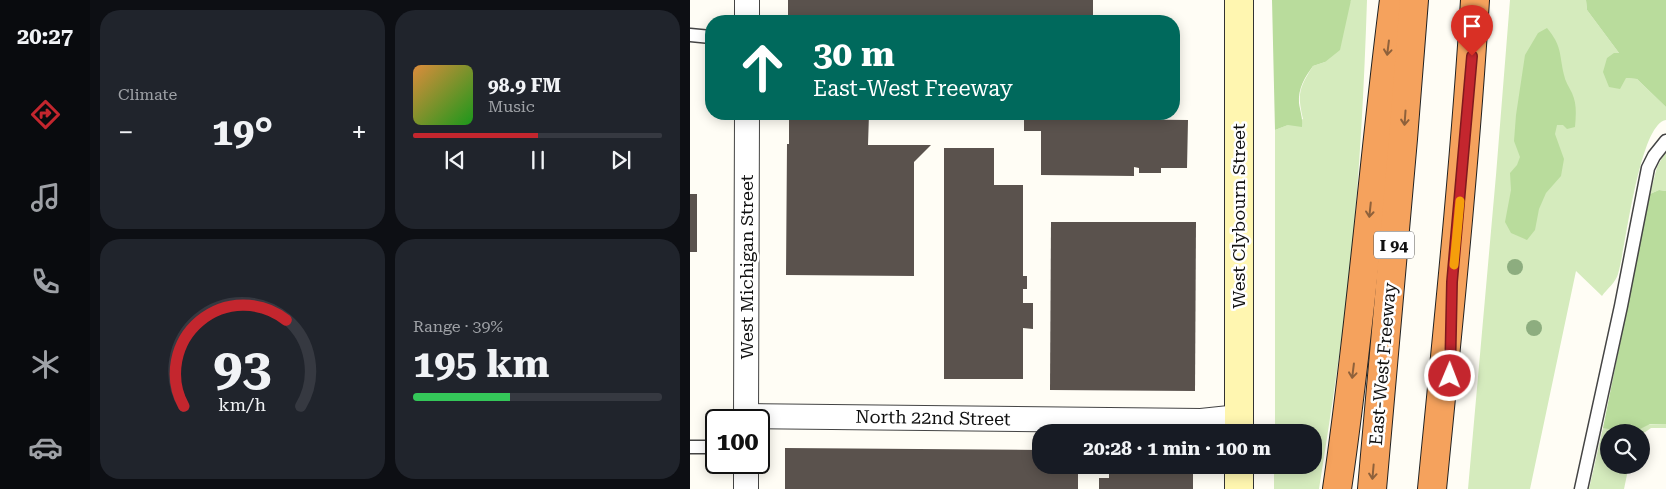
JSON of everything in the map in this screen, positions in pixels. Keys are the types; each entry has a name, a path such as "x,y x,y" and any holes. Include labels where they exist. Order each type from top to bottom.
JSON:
{"highway":[{"path":"1336,489 1353,371 1382,90 1394,0"},
{"name":"East-West Freeway","path":"1372,489 1403,149 1414,0"},
{"path":"1432,489 1471,75 1475,0"},
{"path":"1448,489 1452,282"}],"street":[{"path":"747,0 747,15"},
{"name":"West Clybourn Street","path":"1239,0 1239,424"},
{"name":"West Michigan Street","path":"746,409 747,120"},
{"name":"North 22nd Street","path":"770,418 1202,421 1230,424"},
{"path":"746,474 746,489"},
{"path":"1239,474 1239,489"}],"lane":[{"path":"690,35 705,36"},
{"path":"1581,489 1622,306 1648,168 1654,156 1666,141"},
{"path":"690,447 705,447"}],"green space":[{"path":"1272,0 1351,0 1340,50 1325,62 1313,66 1303,83 1299,98 1302,127 1288,125 1275,130"},
{"path":"1351,0 1367,0 1356,210 1339,358 1322,469 1322,424 1275,424 1275,130 1303,119 1300,91 1313,66 1325,62"},
{"path":"1510,0 1586,0 1587,10 1619,53 1626,78 1637,79 1666,107 1666,120 1657,127 1648,142 1635,189 1618,274 1615,280 1602,296 1576,271 1530,489 1468,489 1496,175"},
{"path":"1586,0 1666,0 1666,107 1637,79 1626,78 1620,89 1609,87 1603,72 1607,58 1614,53 1619,53 1587,10"},
{"path":"1547,28 1558,45 1565,77 1574,97 1576,110 1575,127 1567,129 1563,125 1557,125 1555,134 1564,159 1561,176 1546,193 1539,209 1535,230 1527,240 1511,233 1505,222 1511,190 1510,173 1517,165 1520,157 1514,141 1525,55 1538,33"},
{"path":"1666,151 1666,191 1659,190 1650,194 1657,167"},
{"path":"1659,190 1666,191 1666,424 1604,424 1650,194"},
{"path":"1650,424 1666,424 1666,428 1650,429"},
{"path":"1600,441 1600,474 1627,474 1624,489 1589,489"},
{"path":"1274,474 1321,474 1319,489 1274,489"}],"building":[{"path":"788,0 1093,0 1093,15 788,15"},
{"path":"789,120 869,120 868,145 931,145 914,162 914,276 786,275 787,144 789,144"},
{"path":"1024,120 1188,120 1187,168 1161,168 1161,173 1139,173 1139,168 1134,167 1134,176 1041,175 1041,131 1024,131"},
{"path":"944,148 994,148 994,185 1023,185 1023,276 1027,276 1027,289 1023,289 1023,303 1033,303 1033,329 1023,328 1023,379 944,379"},
{"path":"690,194 697,194 697,252 690,252"},
{"path":"1051,222 1196,222 1195,391 1050,390"},
{"path":"785,448 1032,450 1032,474 1078,474 1078,489 785,489"},
{"path":"1109,474 1193,474 1193,489 1099,489 1099,478 1109,478"}],"slow traffic":[{"path":"1454,265 1460,201"}],"route":[{"path":"1450,376 1452,282 1472,56"}]}
